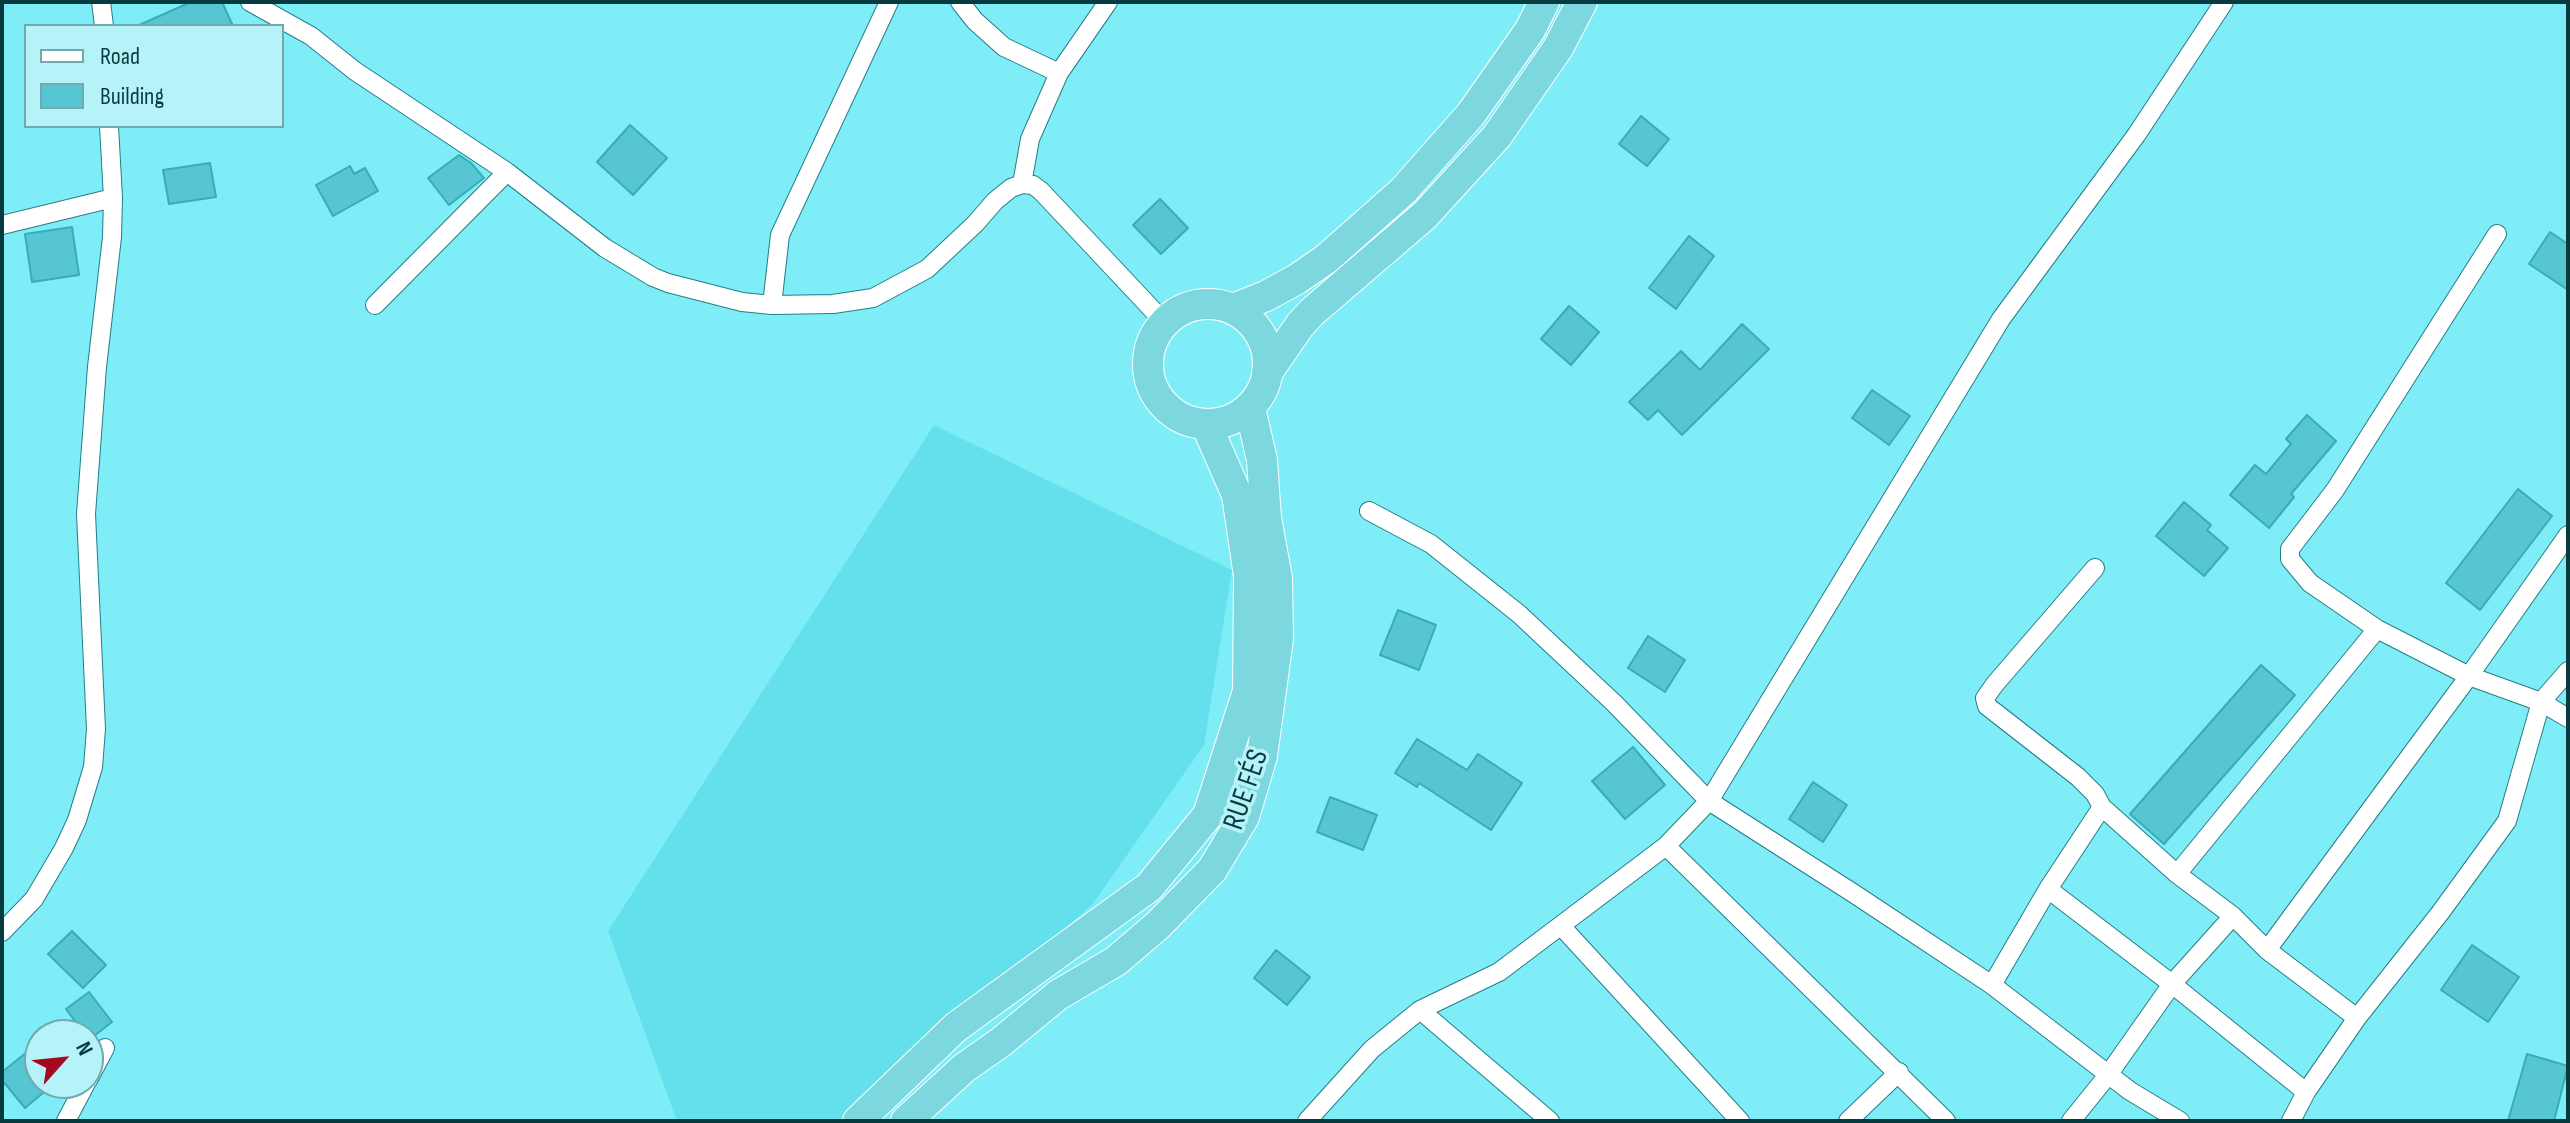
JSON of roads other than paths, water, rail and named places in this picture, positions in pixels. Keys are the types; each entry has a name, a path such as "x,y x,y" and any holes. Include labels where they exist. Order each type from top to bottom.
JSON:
{"highway":[{"path":"1233,309 1266,296 1326,259 1403,191 1471,114 1530,30 1544,2"},
{"path":"1267,373 1266,347 1253,325 1233,309 1209,303 1185,308 1164,322 1150,345 1148,373 1158,399 1179,417 1206,424 1228,421 1250,408 1261,392 1267,373 1300,325 1425,215 1497,136 1558,48 1582,2"},
{"name":"RUE FÉS","path":"906,1121 964,1068 1058,995 1116,961 1158,925 1212,870 1244,817 1262,756 1278,639 1277,578 1266,518 1262,460 1250,408"},
{"name":"RUE FÉS","path":"858,1121 956,1027 1149,887 1208,815 1248,691 1249,576 1237,495 1206,424"}],"street":[{"path":"101,2 104,24"},
{"path":"250,2 311,36 355,71 507,172 605,248 653,277 742,302 772,305 856,302 873,298 908,281 945,254 995,201 1011,188 1022,184 1033,185 1041,191 1164,322"},
{"path":"772,305 780,235 889,2"},
{"path":"960,2 975,21 1004,47 1059,73"},
{"path":"1022,184 1030,139 1059,73 1108,2"},
{"path":"1307,1121 1372,1049 1420,1010 1499,972 1562,927 1666,846 1709,801 2001,319 2137,134 2224,2"},
{"path":"2,932 34,899 64,848 77,820 93,767 96,729 86,514 97,367 112,237 109,128"},
{"path":"375,305 507,172"},
{"path":"2,225 113,198"},
{"path":"2497,234 2335,490 2290,549 2290,559 2303,577 2377,629 2469,676 2541,702 2568,718"},
{"path":"1369,511 1431,544 1519,614 1614,703 1709,801 1992,985 2108,1075 2180,1121"},
{"path":"2267,950 2469,676 2568,535"},
{"path":"2095,568 1995,684 1985,702 1990,710 2078,777 2095,794 2102,807 2177,874 2233,916 2267,950 2357,1018"},
{"path":"2177,874 2377,629"},
{"path":"2291,1121 2306,1092 2357,1018 2440,913 2507,821 2541,702 2568,671"},
{"path":"1992,985 2048,889 2102,807"},
{"path":"1666,846 1946,1121"},
{"path":"2048,889 2306,1092"},
{"path":"2071,1121 2108,1075 2172,984 2233,916"},
{"path":"1562,927 1735,1119"},
{"path":"1420,1010 1550,1121"},
{"path":"1857,1119 1899,1072"},
{"path":"66,1121 78,1099"}]}
